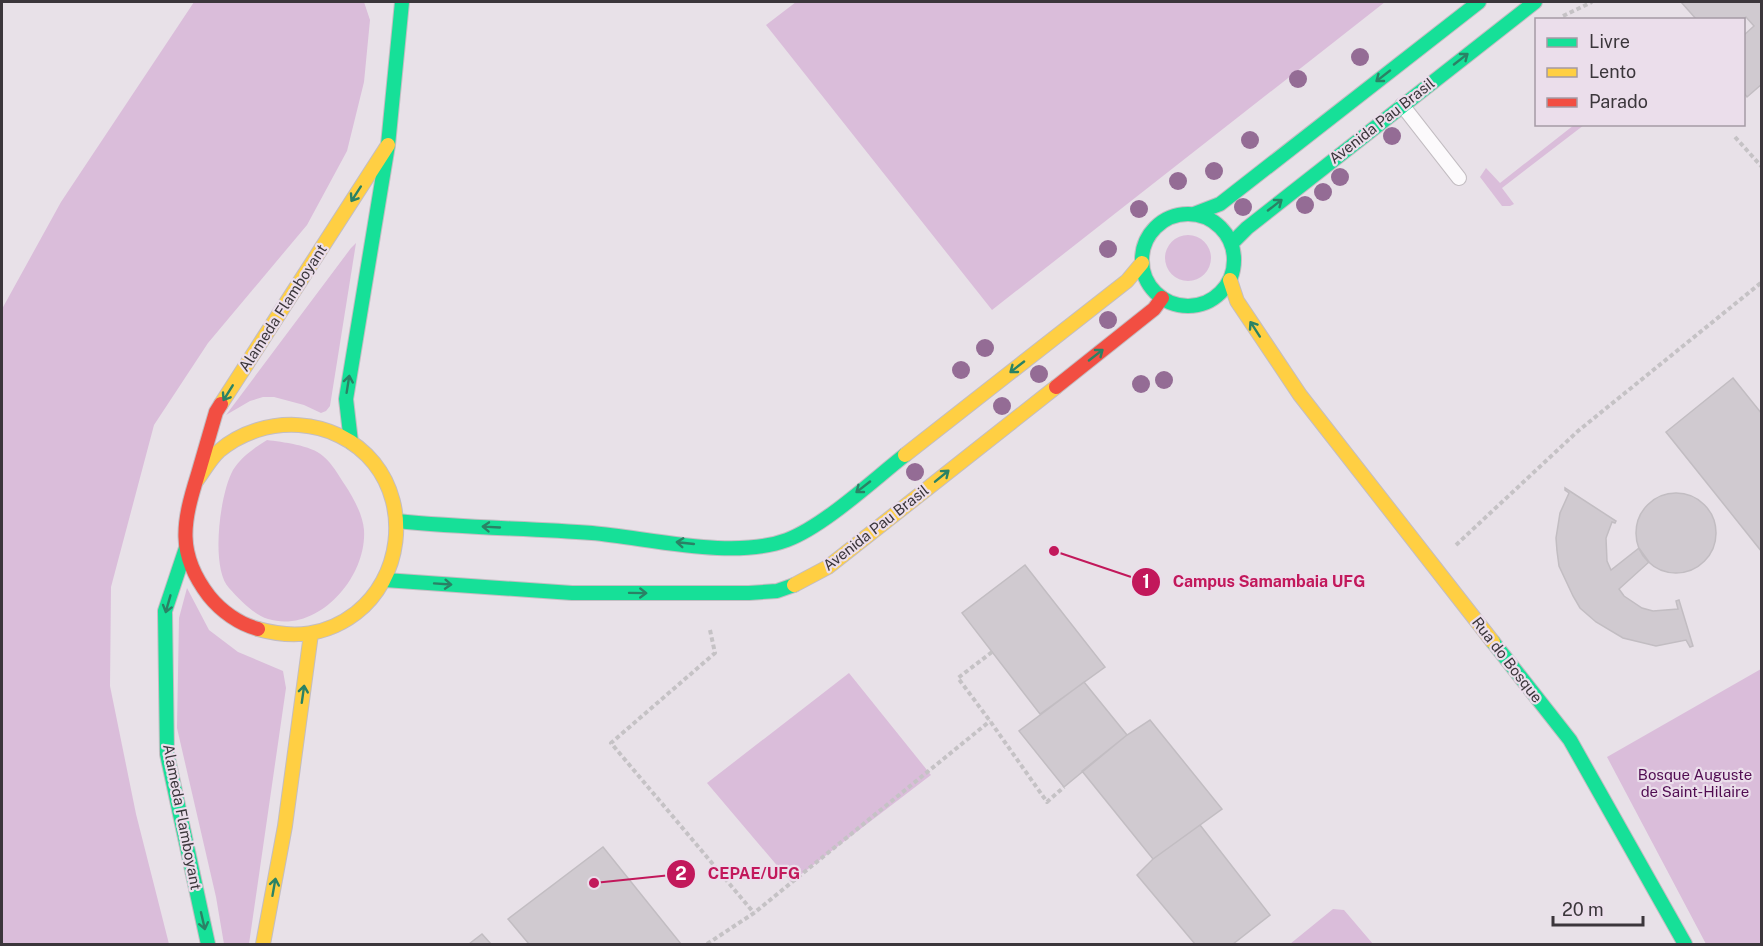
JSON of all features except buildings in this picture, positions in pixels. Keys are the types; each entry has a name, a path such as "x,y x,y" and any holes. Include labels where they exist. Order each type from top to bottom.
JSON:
{"street":[{"name":"Alameda Flamboyant","path":"351,442 346,399 388,145 402,2"},
{"path":"1194,214 1216,224 1231,244 1234,266 1230,280 1215,304 1189,307 1175,305 1162,298 1152,289 1145,277 1142,263 1143,249 1156,226 1180,214 1194,214 1220,204 1479,2"},
{"name":"Avenida Pau Brasil","path":"1231,244 1246,228 1535,2"},
{"name":"Alameda Flamboyant","path":"197,480 216,412 388,145"},
{"path":"397,521 592,533 727,546 773,543 796,536 823,519 1127,281 1142,263"},
{"name":"Rua do Bosque","path":"1230,280 1237,301 1300,395 1570,740 1685,945"},
{"name":"Avenida Pau Brasil","path":"385,580 572,592 699,594 777,591 801,582 828,567 1154,309 1162,298"},
{"name":"Rua do Bosque","path":"1255,352 1300,395"},
{"path":"282,424 318,427 351,442 374,463 389,490 397,521 395,551 385,580 366,605 341,624 311,634 278,635 246,626 218,607 197,580 186,548 186,513 197,480 218,452 248,432 282,424"},
{"name":"Alameda Flamboyant","path":"186,548 165,611 167,753 208,945"},
{"path":"263,945 285,826 311,634"}],"lane":[{"path":"1402,105 1459,178"}],"path":[{"path":"1560,18 1566,13 1592,2"},
{"path":"1734,137 1761,167"},
{"path":"1456,545 1578,431 1761,282"},
{"path":"710,630 715,653 611,743 754,913"},
{"path":"992,652 958,678 1047,802 1064,787"},
{"path":"707,945 754,913 990,721"}],"green space":[{"path":"194,2 364,2 370,20 364,82 347,151 307,225 208,343 154,425 111,587 110,686 136,814 169,944 2,944 2,309 61,202"},
{"path":"796,2 1385,2 992,310 766,25"},
{"path":"1573,126 1583,126 1502,188 1514,204 1502,206 1480,177 1486,168 1500,183"},
{"path":"1188,235 1204,242 1211,258 1204,274 1188,281 1172,274 1165,258 1172,242"},
{"path":"356,243 330,406 321,413 304,405 274,397 263,397 250,401 226,415 351,248"},
{"path":"267,440 304,447 318,452 326,459 354,501 362,518 364,530 363,548 357,566 348,583 336,598 321,610 304,618 286,621 268,619 257,614 229,588 223,578 218,548 221,512 228,481 240,461"},
{"path":"187,588 209,630 238,652 283,671 286,688 249,944 224,944 216,897 177,728 179,618"},
{"name":"Bosque Auguste de Saint-Hilaire","path":"1761,669 1761,944 1706,944 1607,757"},
{"path":"849,673 931,775 791,882 707,783"},
{"path":"1333,909 1344,910 1373,944 1290,944"}],"traffic: fast":[{"path":"351,442 346,399 388,145 402,2"},
{"path":"1194,214 1220,204 1479,2"},
{"path":"1231,244 1247,228 1535,2"},
{"path":"1188,214 1214,222 1226,234 1234,260 1226,286 1214,298 1188,306 1162,298 1150,286 1142,260 1150,234 1162,222 1188,214"},
{"path":"397,521 592,533 717,548 765,546 787,540 816,524 848,502 905,455"},
{"path":"186,548 165,611 167,754 208,944"},
{"path":"385,580 572,593 749,593 777,591 794,585"},
{"path":"1493,642 1570,740 1685,944"}],"traffic: slow":[{"path":"221,404 388,145"},
{"path":"905,455 1127,281 1142,263"},
{"path":"1230,280 1237,301 1300,395 1493,642"},
{"path":"794,585 828,567 1056,387"},
{"path":"197,480 216,454 237,439 257,430 299,425 340,436 358,447 374,463 393,500 396,521 391,562 383,581 356,613 333,627 309,633 284,634 258,629"},
{"path":"263,944 285,826 311,634"}],"traffic: jam":[{"path":"1056,387 1154,309 1162,298"},
{"path":"221,404 216,412 189,507 186,522 187,551 198,580 214,602 237,620 258,629"}],"place":[{"name":"Campus Samambaia UFG","path":"1054,551"},
{"name":"CEPAE/UFG","path":"594,883"}]}
